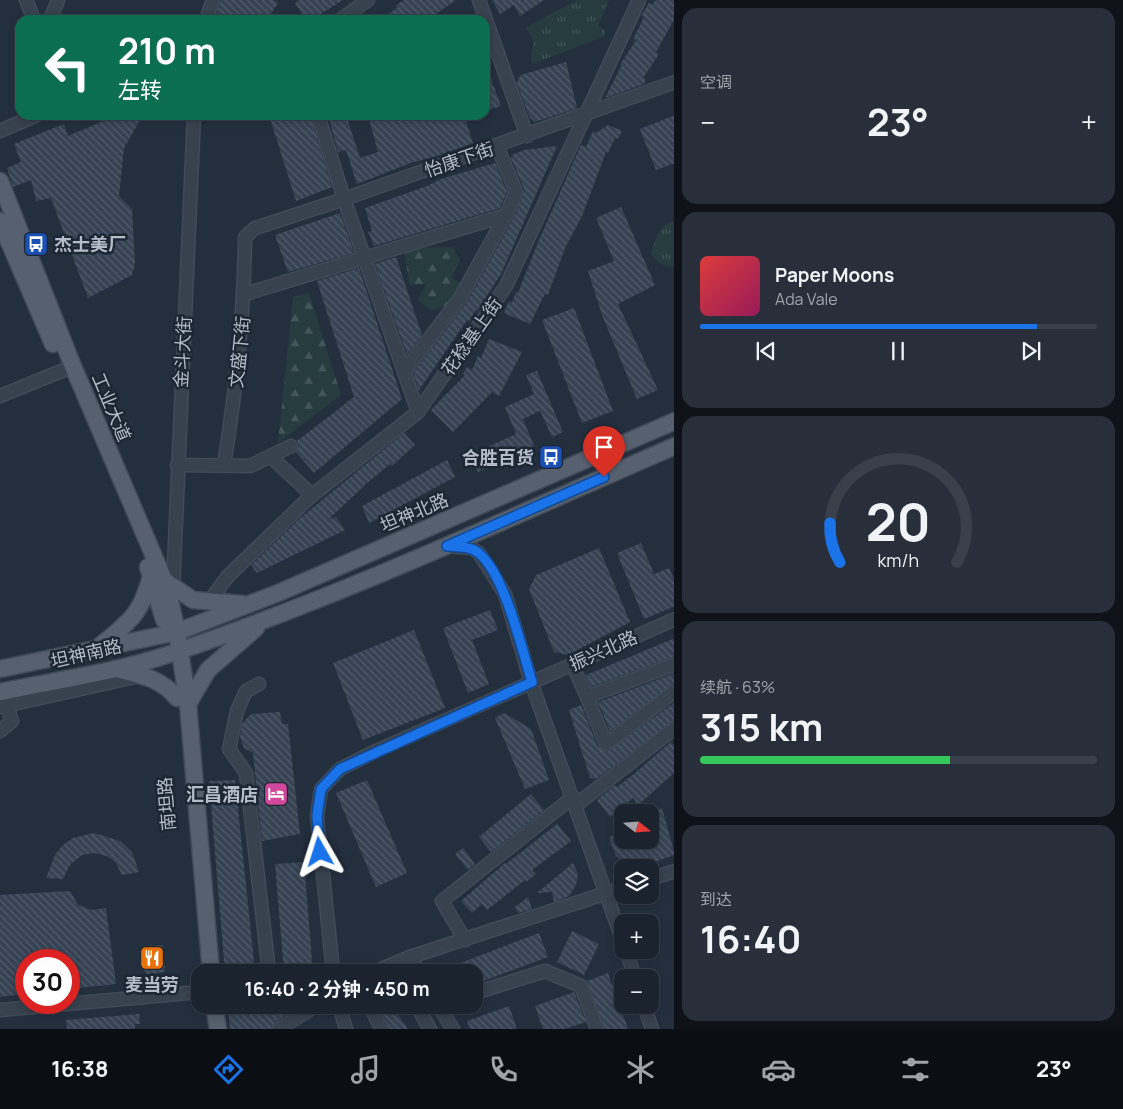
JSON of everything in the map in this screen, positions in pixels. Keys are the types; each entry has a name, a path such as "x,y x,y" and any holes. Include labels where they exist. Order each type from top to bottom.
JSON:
{"main road":[{"name":"工业大道","path":"0,181 72,364 163,581 173,633"},
{"name":"工业大道","path":"0,221 64,370 163,581"},
{"name":"坦神北路","path":"173,633 252,603 674,421"},
{"path":"176,652 268,619 447,546 674,446"},
{"path":"98,648 136,614 163,581 192,600 252,603"},
{"path":"111,668 142,675 163,684 183,701 208,670 227,651 268,619"},
{"name":"坦神南路","path":"0,669 173,633"},
{"name":"南坦路","path":"173,633 183,701 210,964"},
{"name":"坦神南路","path":"2,702 111,668 176,652"},
{"name":"南坦路","path":"183,701 199,964"},
{"path":"206,1014 208,1029"},
{"path":"216,1014 218,1029"}],"street":[{"path":"26,0 32,15"},
{"path":"52,15 58,0"},
{"path":"208,15 213,0"},
{"path":"347,15 368,0"},
{"path":"480,0 485,15"},
{"name":"花稔基上街","path":"209,602 228,576 312,496 418,412 506,286 639,0"},
{"path":"490,28 528,136"},
{"name":"怡康下街","path":"245,237 256,228 528,136 674,82"},
{"path":"0,131 25,120"},
{"name":"金斗大街","path":"163,581 177,465 194,120"},
{"path":"320,120 344,199 418,412"},
{"path":"404,372 460,298 506,215 516,192 497,146"},
{"path":"245,294 506,215"},
{"name":"文盛下街","path":"224,466 234,400 245,294 245,237"},
{"path":"0,396 64,370"},
{"path":"177,465 250,466 290,446"},
{"path":"271,456 312,496"},
{"path":"447,546 471,548 480,554 490,567 504,594 532,682 614,914"},
{"name":"振兴北路","path":"332,964 317,816 321,789 340,769 674,619"},
{"path":"572,664 606,744 674,691"},
{"path":"587,697 674,664"},
{"path":"0,731 12,722 2,702 142,675"},
{"path":"259,684 246,691 237,711 229,749 246,773 268,964"},
{"path":"465,940 442,901 674,728"},
{"path":"659,876 674,871"},
{"path":"401,964 410,957 614,891"},
{"path":"410,957 414,964"},
{"path":"483,990 545,971 581,986 597,1029"},
{"path":"0,1010 191,993"},
{"path":"279,1029 303,1014"},
{"path":"342,1014 346,1029"},
{"path":"374,1014 382,1029"},
{"path":"421,1014 430,1029"},
{"path":"443,1014 452,1029"},
{"path":"647,1014 652,1029"}],"green space":[{"path":"577,0 609,0 598,26 605,30 605,36 532,64 531,58 534,42 525,28"},
{"path":"674,221 674,266 672,268 660,264 651,254 661,229"},
{"path":"453,247 460,261 451,278 461,283 449,304 431,311 418,300 426,284 410,285 404,254 418,248"},
{"path":"309,293 341,395 278,443 293,297"}],"building":[{"path":"221,0 273,0 278,3 270,15 216,15"},
{"path":"299,0 343,0 319,15 303,15 295,3"},
{"path":"404,0 456,0 434,15 387,15 398,7 396,5"},
{"path":"492,0 544,0 520,16 514,5 500,14"},
{"path":"656,0 674,0 674,20 656,52 659,54 643,78 646,79 644,84 605,98 622,65 620,65 636,40 633,39 644,17 641,16 649,3 652,5"},
{"path":"566,62 577,108 535,122 530,118 517,84 518,79 521,75"},
{"path":"490,76 501,106 490,109"},
{"path":"674,115 674,163 656,170 640,129"},
{"path":"106,120 140,120 124,148 119,196 132,209 135,264 132,275 88,298 51,198 36,201 31,180 13,187 7,168 21,162 14,144 64,124 68,136"},
{"path":"271,120 312,120 332,187 296,201"},
{"path":"329,120 348,120 360,158 378,152 369,120 466,120 473,143 434,157 413,162 357,184 346,150 338,152"},
{"path":"608,125 622,131 618,139 615,138 608,153 606,152 582,216 565,248 548,295 545,294 530,324 504,313 509,301 512,303 516,292 518,293 581,145 586,147 593,131 596,133"},
{"path":"557,146 501,274 477,311 469,321 467,320 419,390 413,373 467,302 513,219 523,195 524,189 511,158 512,155 524,150"},
{"path":"495,163 507,192 500,208 374,246 368,232 372,231 365,208 427,186 441,179"},
{"path":"621,207 655,285 618,304 658,390 637,399 602,315 588,271 614,261 596,218"},
{"path":"340,213 354,253 288,272 275,235"},
{"path":"396,257 422,335 407,355 375,264"},
{"path":"359,268 402,399 314,473 296,452 299,446 297,441 354,397 317,281"},
{"path":"574,308 613,411 582,423 542,320"},
{"path":"489,339 522,352 499,396 492,392 453,432 431,410 465,375 463,374 467,367 472,370 478,356 481,358"},
{"path":"537,371 563,432 552,437 540,411 523,419 534,446 478,472 470,455 516,434 505,407 534,394 526,375"},
{"path":"404,433 415,445 392,466 390,464 366,484 328,520 336,517 345,530 257,573 251,565 299,519"},
{"path":"447,460 455,477 369,523 362,506"},
{"path":"641,543 654,574 669,568 674,579 674,606 644,619 617,553"},
{"path":"599,548 630,622 568,655 554,652 529,589 536,575"},
{"path":"490,610 498,630 472,640 489,684 468,693 443,628"},
{"path":"414,630 445,708 363,740 333,663"},
{"path":"674,638 674,656 591,687 586,675"},
{"path":"674,673 674,684 610,731 598,702"},
{"path":"674,703 674,721 596,779 590,778 569,710 581,705 598,747 607,752"},
{"name":"汇昌酒店","path":"280,712 282,724 288,724 300,834 262,841 253,753 244,748 240,737 242,724 251,714"},
{"path":"504,713 531,729 549,780 525,789 495,718"},
{"path":"671,742 674,745 674,773 639,804 633,798 626,804 614,804 614,814 610,817 597,800 615,785 617,787"},
{"path":"235,780 254,964 224,964 209,781"},
{"path":"367,780 407,873 376,887 336,793"},
{"path":"531,794 544,810 491,852 479,837"},
{"path":"662,808 674,855 659,860 620,859 616,856 609,838 614,835 614,849 659,849 659,810"},
{"path":"557,824 571,841 532,870 536,874 526,882 525,880 487,910 482,904 472,913 461,901 505,863"},
{"path":"94,833 120,841 132,852 139,872 122,875 116,863 107,856 94,853 82,855 70,865 63,879 46,878 55,855 62,846 73,838"},
{"path":"463,848 475,864 468,870 455,854"},
{"path":"304,862 312,964 283,964 275,864"},
{"path":"573,863 578,874 576,885 569,896 554,902 552,892 537,893"},
{"path":"70,891 78,905 92,910 106,908 116,984 80,988 80,949 15,949 15,995 0,997 0,895"},
{"path":"528,897 532,909 518,913 515,907"},
{"path":"572,931 599,944 584,975 557,962"},
{"path":"539,933 548,957 483,981 483,964 458,964"},
{"name":"麦当劳","path":"163,945 165,972 148,974 141,967 140,950 145,949 145,946"},
{"path":"608,973 614,990 614,1014 623,1014 628,1029 605,1029 587,981"},
{"path":"574,992 586,1022 565,1029 543,1029 535,1006"},
{"path":"509,1006 517,1029 470,1029 467,1021"},
{"path":"139,1014 140,1024 135,1024 135,1029 67,1029 66,1020"},
{"path":"229,1014 288,1014 275,1022 271,1029 230,1029"},
{"path":"382,1014 397,1014 408,1029 390,1029"}],"place":[{"name":"杰士美厂","path":"36,244"},
{"name":"合胜百货","path":"551,457"},
{"name":"汇昌酒店","path":"276,794"},
{"name":"麦当劳","path":"152,958"}],"route":[{"path":"320,852 317,816 321,789 340,769 376,751 532,682 504,594 490,567 480,554 471,548 447,546 604,477"}]}
